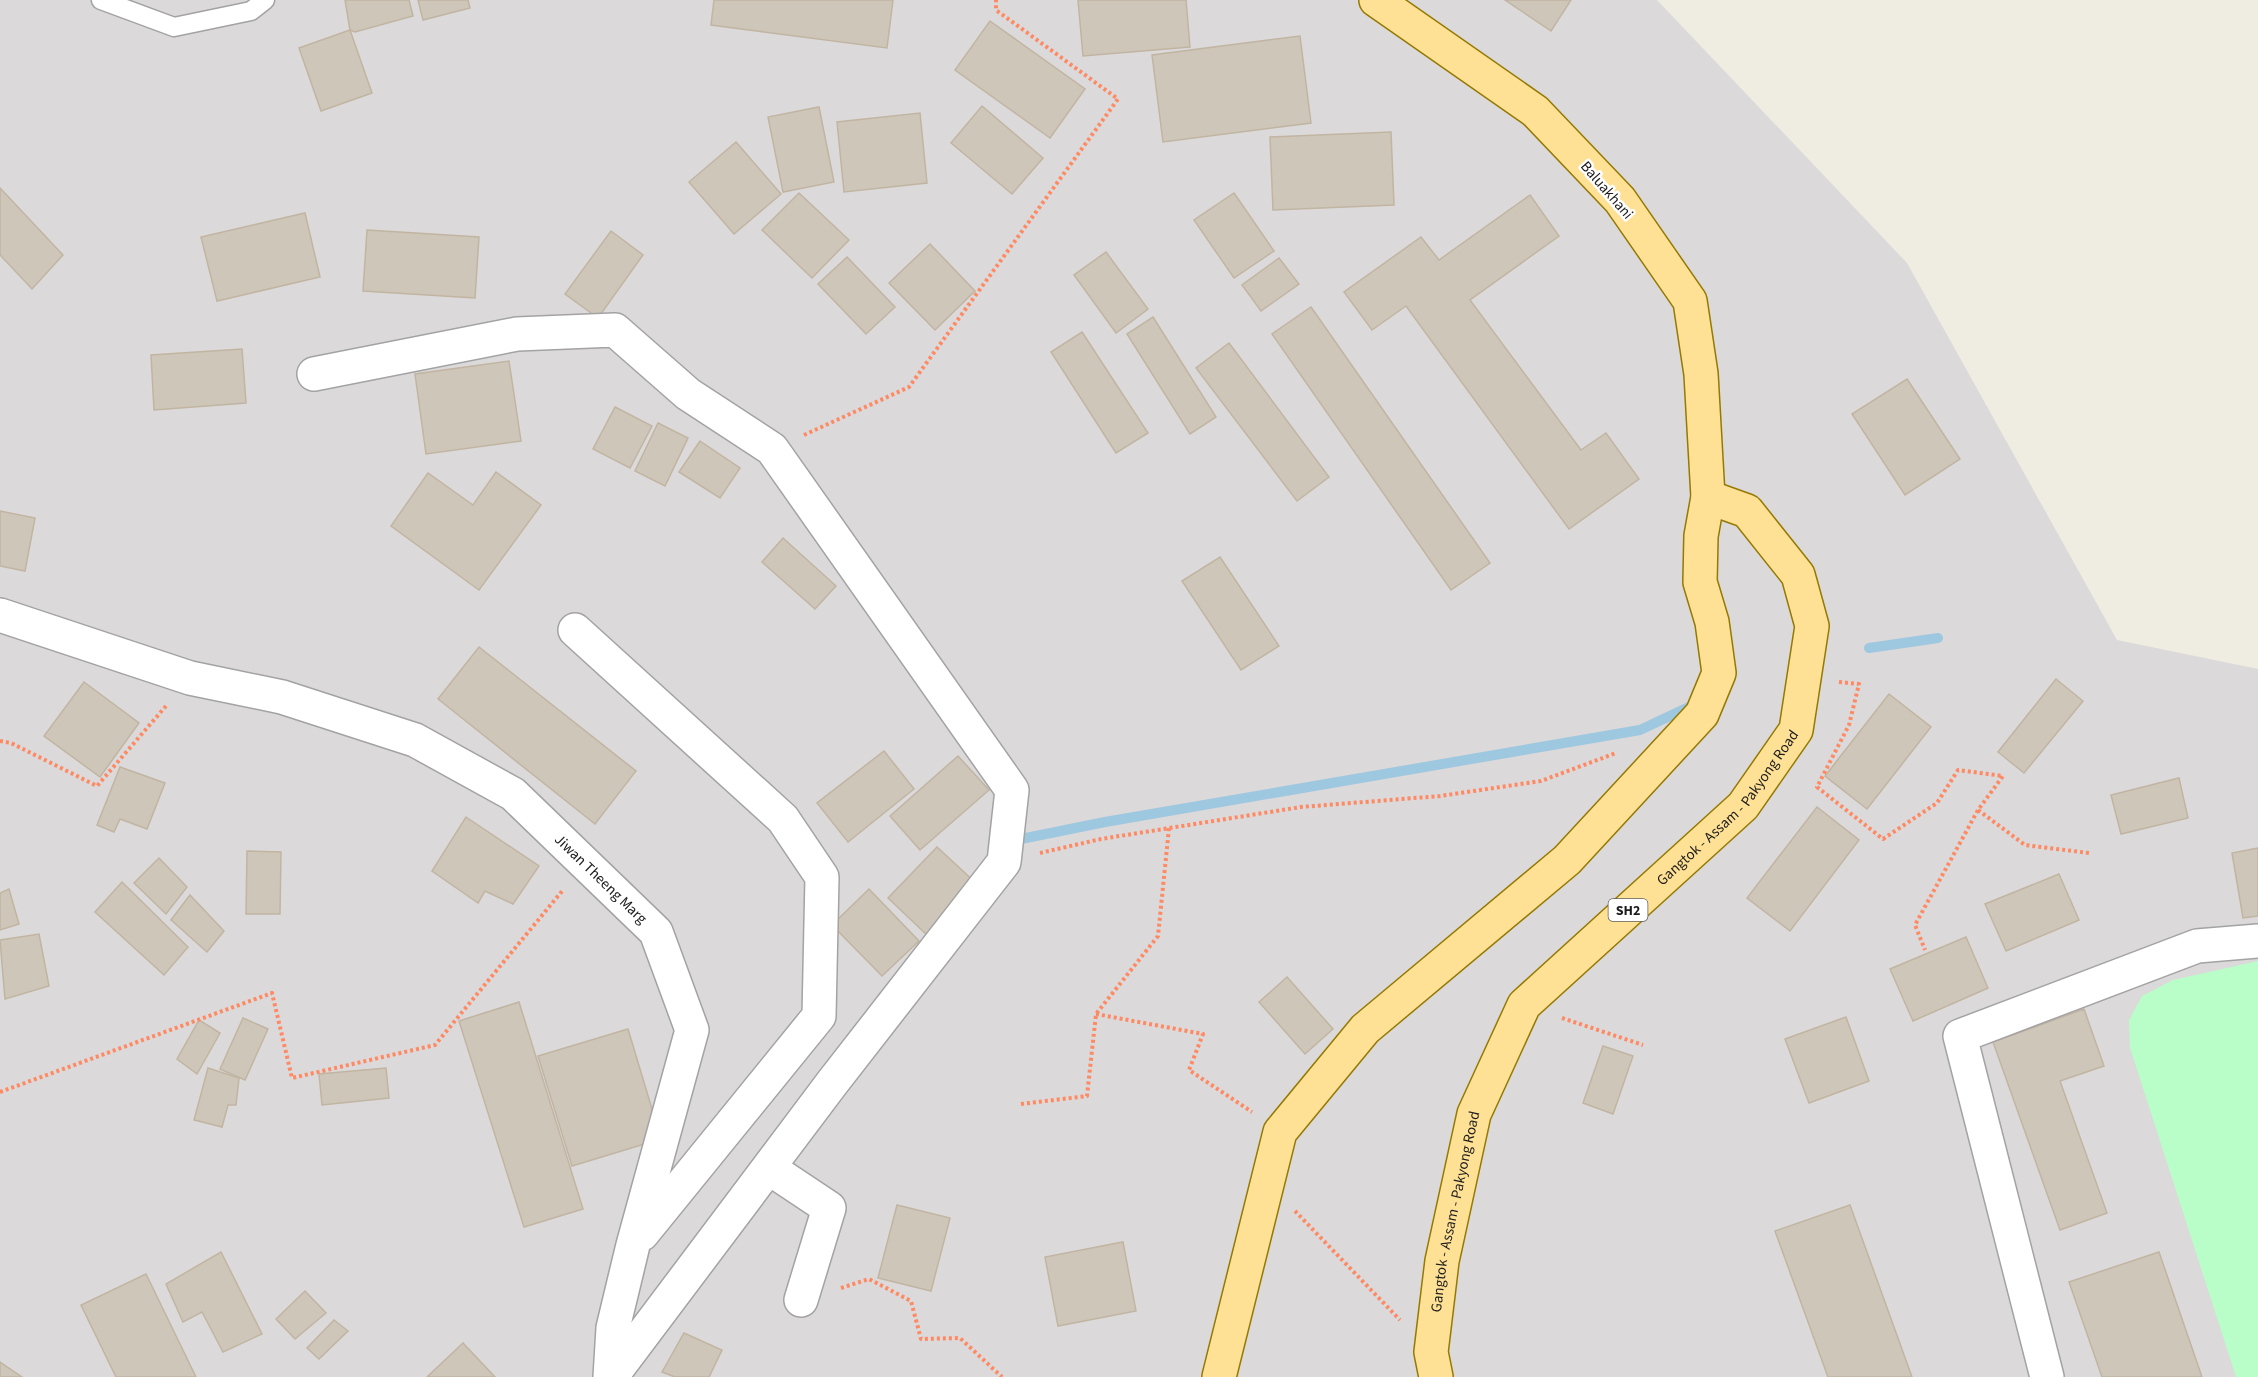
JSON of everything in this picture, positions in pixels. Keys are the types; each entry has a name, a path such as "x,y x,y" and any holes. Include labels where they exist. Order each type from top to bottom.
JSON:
{"main road":[{"name":"Baluakhani","path":"1280,1132 1365,1029 1567,860 1702,714 1719,673 1712,622 1700,582 1701,537 1708,497 1701,374 1690,301 1620,200 1535,111 1376,0"},
{"name":"Gangtok - Assam - Pakyong Road","path":"1434,1364 1442,1261 1474,1114 1524,1005 1743,806 1796,730 1806,677 1812,626 1798,575 1747,511 1708,497"},
{"path":"1219,1377 1280,1132"}],"street":[{"path":"314,374 517,334 615,330 688,394 772,449 1012,790 1004,862 610,1377"},
{"name":"Jiwan Theeng Marg","path":"0,615 190,678 282,697 415,740 513,794 656,932 692,1030 633,1245 613,1328 610,1377"},
{"path":"575,630 783,819 822,877 819,1016 633,1245"},
{"path":"2047,1377 1960,1036 2197,946 2258,941"},
{"path":"769,1168 829,1208 801,1300"}],"lane":[{"path":"101,0 174,27 251,11 265,0"}],"path":[{"path":"772,449 909,387 1118,99 996,10 996,0"},
{"path":"1806,677 1859,684 1849,725 1817,787 1883,839 1937,803 1958,770 2003,776 1978,810 1915,925 1925,950"},
{"path":"0,741 11,743 97,786 190,678"},
{"path":"1004,862 1101,839 1301,807 1440,796 1541,781 1627,749"},
{"path":"1978,810 2025,845 2089,854"},
{"path":"1021,1104 1087,1096 1096,1014 1158,936 1169,828"},
{"path":"0,1092 272,993 292,1078 435,1046 585,864"},
{"path":"1524,1005 1643,1046"},
{"path":"1096,1014 1203,1034 1189,1070 1280,1132"},
{"path":"1268,1182 1434,1364"},
{"path":"801,1300 869,1279 911,1301 921,1339 960,1338 1002,1377"}],"shaded area":[{"path":"0,0 1657,0 1907,263 2117,640 2258,669 2258,1377 0,1377"}],"green space":[{"path":"2258,961 2258,1377 2236,1377 2130,1048 2129,1020 2142,996 2173,980"}],"building":[{"path":"345,0 409,0 413,16 355,32 350,30"},
{"path":"418,0 468,0 470,8 423,20"},
{"path":"714,0 893,0 887,48 711,25"},
{"path":"1078,0 1186,0 1190,47 1083,56"},
{"path":"1505,0 1571,0 1551,31"},
{"path":"990,21 1085,89 1050,138 955,70"},
{"path":"350,30 372,93 321,111 299,48"},
{"path":"1300,36 1311,123 1163,142 1152,55"},
{"path":"982,106 1043,158 1012,194 951,143"},
{"path":"819,107 834,182 783,192 768,117"},
{"path":"920,113 927,183 844,192 837,122"},
{"path":"1391,132 1394,205 1273,210 1270,137"},
{"path":"736,142 781,194 734,234 689,182"},
{"path":"0,188 63,255 32,289 0,255"},
{"path":"799,193 849,240 812,278 762,230"},
{"path":"1234,193 1274,251 1234,278 1194,220"},
{"path":"1530,195 1559,236 1470,300 1581,450 1606,433 1639,479 1569,529 1406,306 1372,330 1344,292 1421,237 1439,260"},
{"path":"305,213 320,277 217,301 201,237"},
{"path":"367,230 479,237 475,298 363,291"},
{"path":"611,231 643,255 598,318 565,294"},
{"path":"930,244 975,291 935,330 889,283"},
{"path":"1106,252 1148,309 1116,333 1074,275"},
{"path":"847,257 895,307 866,334 818,284"},
{"path":"1279,258 1299,284 1261,311 1242,285"},
{"path":"1311,307 1490,563 1451,590 1272,334"},
{"path":"1153,317 1216,417 1190,434 1127,334"},
{"path":"1082,332 1148,433 1116,453 1051,352"},
{"path":"1229,343 1329,477 1297,501 1196,368"},
{"path":"242,349 246,403 154,410 151,355"},
{"path":"509,361 521,441 426,454 415,374"},
{"path":"1907,379 1960,459 1905,495 1852,414"},
{"path":"615,407 652,426 630,468 593,449"},
{"path":"658,423 688,438 665,486 635,471"},
{"path":"700,441 740,468 720,498 679,472"},
{"path":"496,472 541,505 479,590 391,526 428,473 473,505"},
{"path":"0,511 35,518 25,571 0,566"},
{"path":"783,538 836,586 815,609 762,562"},
{"path":"1220,557 1279,646 1241,670 1182,581"},
{"path":"479,647 636,771 595,824 438,699"},
{"path":"2056,679 2083,701 2024,773 1998,752"},
{"path":"84,682 139,723 100,777 44,736"},
{"path":"1889,694 1931,727 1867,809 1825,776"},
{"path":"884,751 914,789 848,842 817,803"},
{"path":"958,756 989,790 920,850 890,816"},
{"path":"120,767 165,783 147,829 120,819 114,832 97,825"},
{"path":"2179,778 2188,818 2121,834 2111,795"},
{"path":"1817,807 1859,840 1790,931 1747,898"},
{"path":"466,817 539,866 513,904 485,891 478,903 432,871"},
{"path":"937,847 978,885 928,936 888,898"},
{"path":"2258,848 2258,916 2243,918 2232,853"},
{"path":"247,851 281,852 280,914 246,914"},
{"path":"159,858 187,887 166,914 134,883"},
{"path":"2059,874 2079,920 2006,951 1985,904"},
{"path":"122,882 188,947 164,975 95,912"},
{"path":"9,889 19,924 0,930 0,893"},
{"path":"869,889 919,941 882,976 832,925"},
{"path":"190,895 224,931 207,952 171,920"},
{"path":"39,934 49,986 5,999 0,940"},
{"path":"1966,937 1988,988 1913,1021 1890,969"},
{"path":"1287,977 1333,1029 1305,1054 1259,1002"},
{"path":"519,1002 583,1209 524,1227 459,1021"},
{"path":"2084,1009 2104,1066 2060,1081 2107,1213 2060,1230 1993,1042"},
{"path":"1846,1017 1869,1081 1809,1103 1785,1039"},
{"path":"243,1018 268,1029 245,1080 220,1069"},
{"path":"199,1020 220,1033 197,1074 177,1059"},
{"path":"628,1029 661,1139 572,1166 538,1056"},
{"path":"1603,1046 1633,1056 1613,1114 1583,1103"},
{"path":"208,1068 239,1078 236,1105 228,1105 222,1127 194,1120"},
{"path":"386,1068 389,1098 322,1105 319,1074"},
{"path":"897,1205 950,1218 931,1291 878,1278"},
{"path":"1850,1205 1912,1377 1828,1377 1775,1231"},
{"path":"1123,1242 1136,1311 1058,1326 1045,1257"},
{"path":"221,1252 262,1334 223,1352 202,1312 183,1322 166,1284"},
{"path":"2159,1252 2202,1377 2102,1377 2069,1282"},
{"path":"146,1274 196,1377 116,1377 81,1305"},
{"path":"305,1291 326,1313 295,1339 276,1319"},
{"path":"334,1320 348,1331 319,1359 307,1348"},
{"path":"684,1333 722,1350 709,1377 675,1377 662,1372"},
{"path":"463,1343 495,1377 427,1377"},
{"path":"0,1362 22,1377 0,1377"}],"waterway":[{"path":"1869,648 1938,638"},
{"path":"1021,839 1105,822 1640,730 1691,706"}]}
